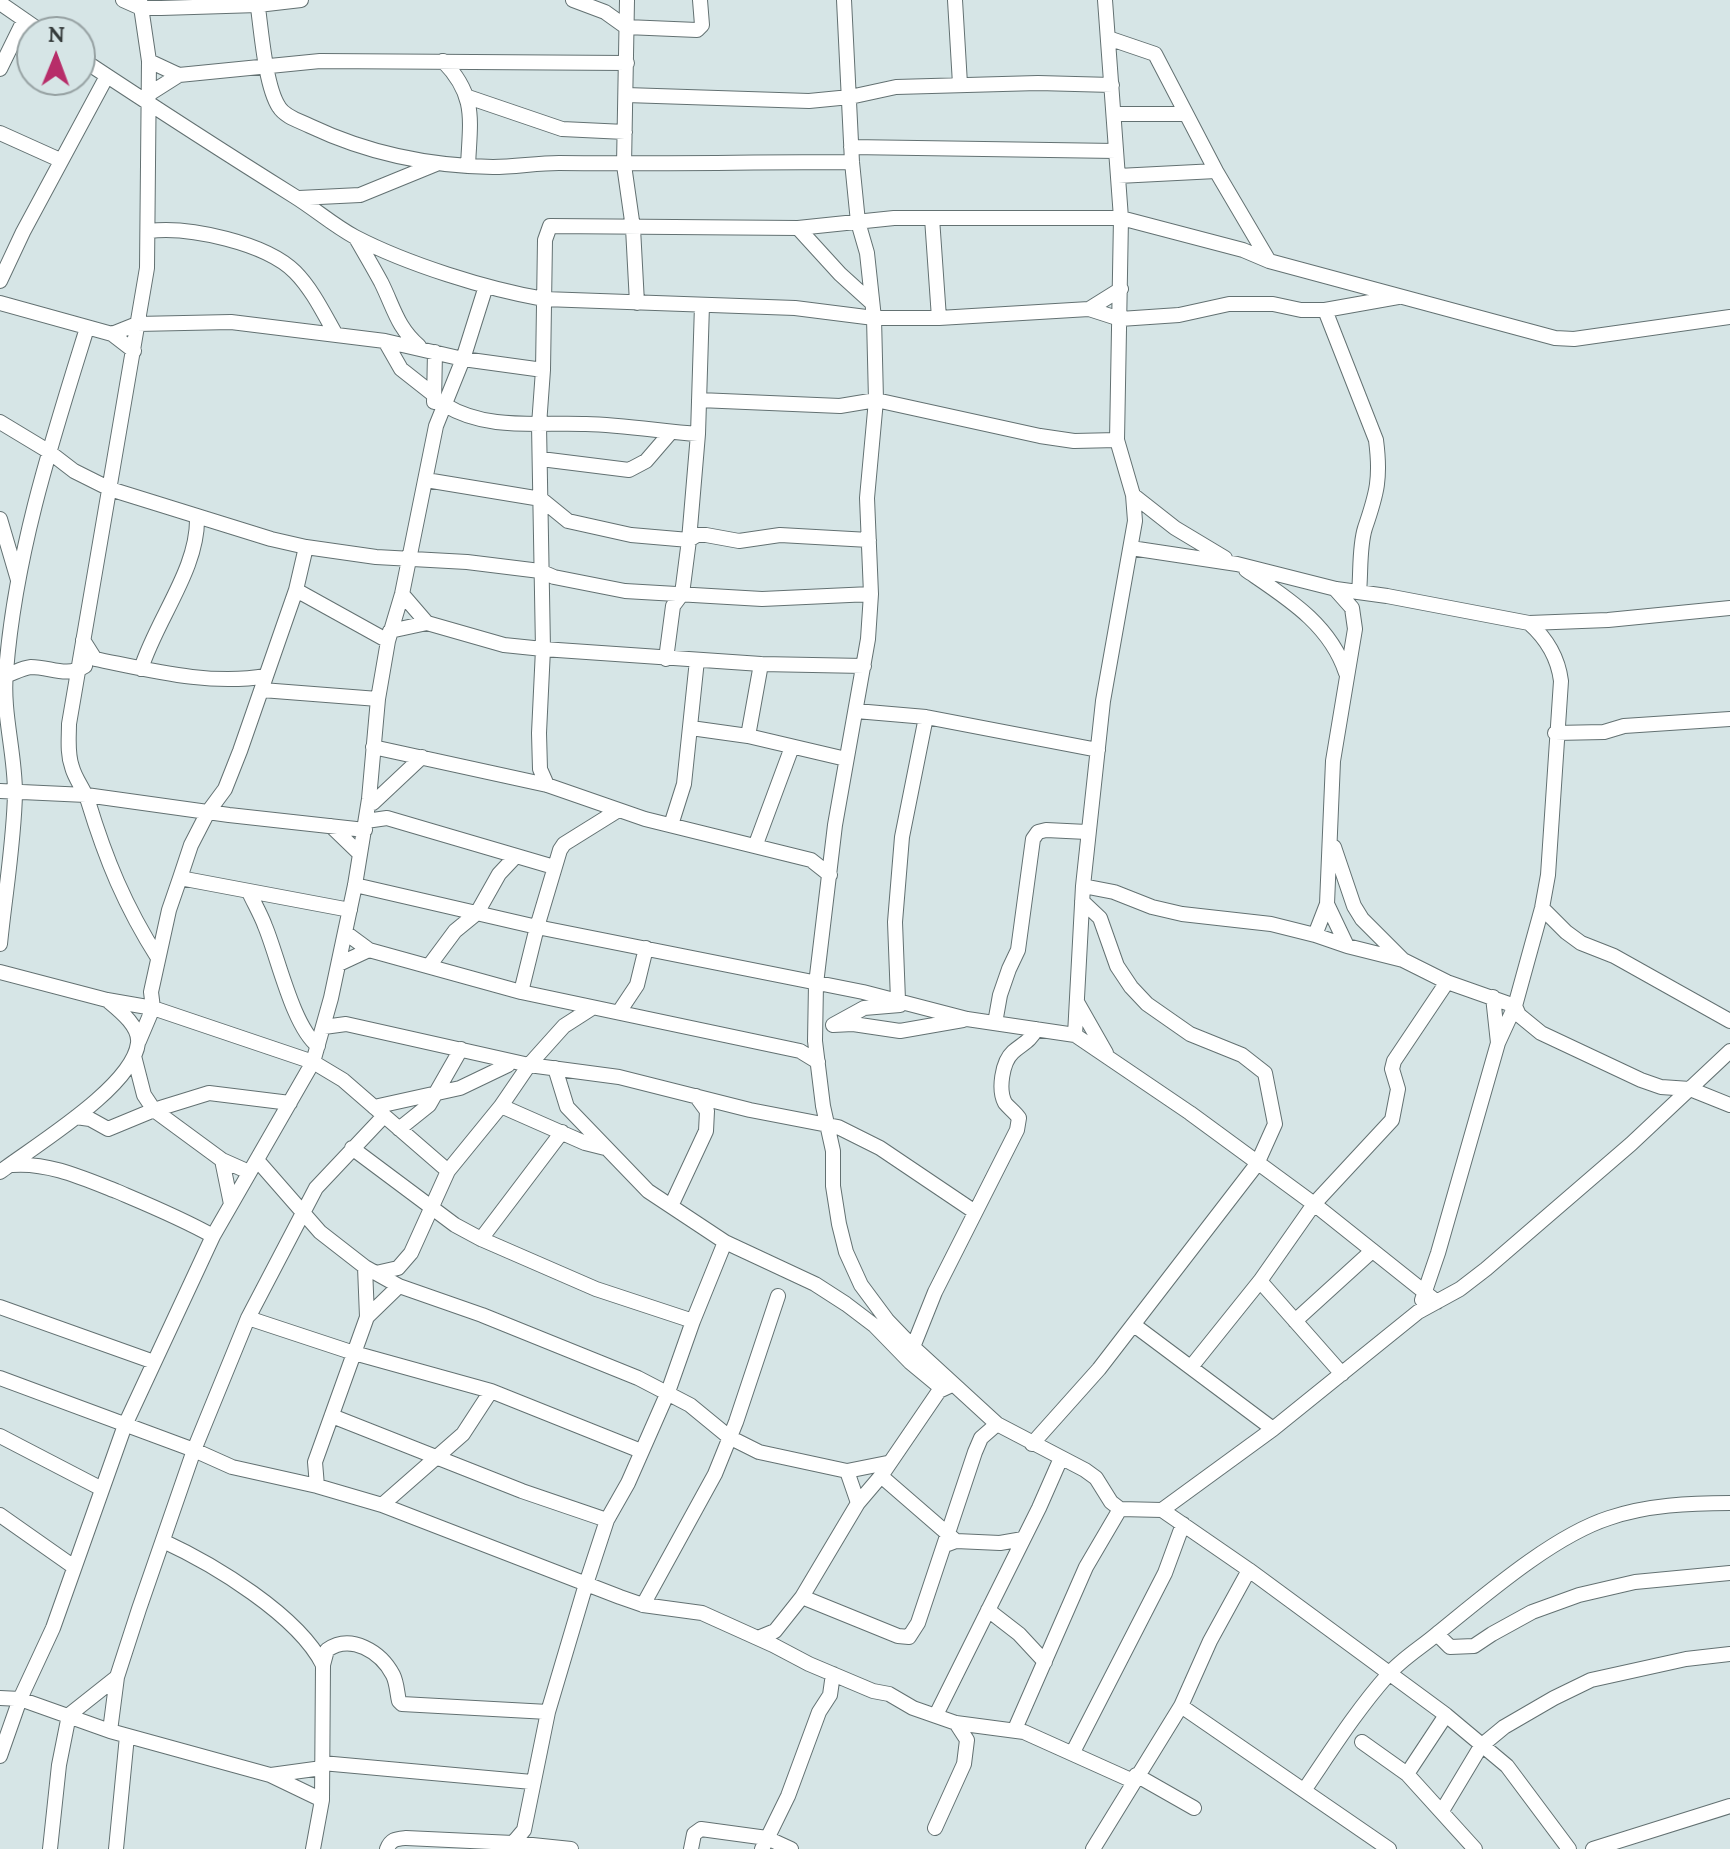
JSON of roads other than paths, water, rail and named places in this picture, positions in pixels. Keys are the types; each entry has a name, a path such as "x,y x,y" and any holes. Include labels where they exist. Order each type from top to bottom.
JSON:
{"street":[{"path":"123,0 140,4 301,0"},
{"path":"573,0 605,12 626,27 699,29 702,25 700,0"},
{"path":"627,0 624,165 633,228 637,303"},
{"path":"844,0 858,222 867,253 873,310 876,400 867,498 871,594 864,666 832,856 816,984 815,1041 823,1106 833,1151 833,1186 846,1252 861,1285 942,1383"},
{"path":"955,0 960,84"},
{"path":"1075,1035 1087,832 1103,701 1135,521 1133,495 1117,440 1121,218 1105,0"},
{"path":"257,2 264,71 278,107 323,133 373,151 438,163 468,166 556,163 624,165 852,154 1116,151"},
{"path":"0,3 18,16"},
{"path":"140,4 149,61 147,268 69,724 69,752 104,854 158,958"},
{"path":"0,69 16,36"},
{"path":"1108,38 1155,54 1216,171 1269,261"},
{"path":"149,61 179,75 264,71 332,61 627,63"},
{"path":"443,61 463,85 468,97 468,166"},
{"path":"96,69 149,99 205,142 356,237 486,286 544,299 873,310 939,318 1089,309 1120,319 1179,315 1229,304 1273,304 1301,310 1325,310 1400,297"},
{"path":"149,99 179,75"},
{"path":"0,281 60,160 107,76"},
{"path":"626,95 809,101 850,97 896,87 960,84 1112,85"},
{"path":"468,97 562,129 625,132"},
{"path":"1114,114 1186,114"},
{"path":"0,133 60,160"},
{"path":"298,198 360,195 438,163"},
{"path":"1118,176 1216,171"},
{"path":"932,218 939,318"},
{"path":"547,785 540,769 539,733 543,649 539,425 545,240 550,226 798,228 932,218 1121,218 1243,250 1269,261 1400,297 1565,339 1730,317"},
{"path":"149,231 169,228 190,230 270,253 297,274 336,335"},
{"path":"798,228 873,310"},
{"path":"0,1756 20,1699 53,1628 125,1425 213,1236 313,1062 339,964 371,801 378,699 389,636 410,559 439,400 429,351 405,334 356,237"},
{"path":"439,400 463,359 486,286"},
{"path":"1089,309 1121,289"},
{"path":"0,303 112,334 134,351"},
{"path":"666,659 673,606 682,594 689,540 698,434 702,305"},
{"path":"1325,310 1376,440 1379,463 1374,505 1364,530 1359,592"},
{"path":"112,334 137,324 231,322 385,341 463,359 543,370"},
{"path":"0,944 7,792 2,696 18,581 48,451 87,328"},
{"path":"385,341 401,369 458,413 487,420 539,425 589,424 698,434"},
{"path":"699,400 840,406 876,400 1040,436 1074,441 1117,440"},
{"path":"0,422 74,471 110,489 306,547 376,557 540,571 554,577 625,591 762,599 871,594"},
{"path":"541,459 629,470 646,461 671,432"},
{"path":"426,480 541,499 568,521 631,535 689,540 697,535 739,541 780,535 869,540"},
{"path":"1133,495 1175,528 1284,596 1323,629 1346,673"},
{"path":"141,669 155,630 189,564 197,540 197,516"},
{"path":"0,519 18,581"},
{"path":"4,1169 76,1117 119,1078 134,1056 153,1008 151,992 158,958 191,845 208,812 225,789 296,590 306,547"},
{"path":"1131,548 1237,564 1336,589 1529,623 1594,621 1730,608"},
{"path":"1315,935 1327,904 1333,761 1355,629 1355,618 1346,598 1336,589"},
{"path":"296,590 389,636 427,623"},
{"path":"402,594 427,623 504,645 666,659 864,666"},
{"path":"1431,1297 1498,1043 1515,1006 1548,875 1555,733 1560,702 1559,669 1542,635 1529,623"},
{"path":"83,640 95,659"},
{"path":"5,676 31,667 63,673 78,670 95,659 141,669 378,699"},
{"path":"671,825 684,784 697,660"},
{"path":"748,736 761,664"},
{"path":"856,711 926,717 1098,750"},
{"path":"903,1002 895,922 902,837 926,717"},
{"path":"1555,733 1604,732 1624,726 1730,719"},
{"path":"691,728 748,736 846,759"},
{"path":"373,747 547,785 617,811 811,860 830,875"},
{"path":"756,844 792,747"},
{"path":"371,801 422,757"},
{"path":"530,782 540,769"},
{"path":"225,789 229,815"},
{"path":"7,792 86,795 330,826 365,825 387,818"},
{"path":"371,801 387,818 554,867"},
{"path":"521,992 554,867 564,844 617,811"},
{"path":"330,826 360,854"},
{"path":"995,1023 1000,995 1018,950 1033,839 1038,832 1046,830 1087,832"},
{"path":"1331,839 1354,906 1362,919 1403,960"},
{"path":"811,860 832,856"},
{"path":"429,966 455,931 477,913 499,874 515,857"},
{"path":"180,878 350,910"},
{"path":"355,885 537,927 903,1002 967,1019 1075,1035 1190,1113 1314,1204 1431,1297"},
{"path":"249,892 266,927 307,1036 318,1046"},
{"path":"1082,894 1114,892 1152,907 1182,914 1271,924 1403,960 1447,982 1515,1006 1519,1015 1541,1033 1641,1080 1661,1087 1690,1089 1730,1105"},
{"path":"1032,1444 1099,1369 1257,1164 1275,1124 1265,1073 1242,1055 1190,1034 1147,1004 1117,966 1100,918 1082,894"},
{"path":"1327,904 1347,946"},
{"path":"1542,908 1581,943 1614,956 1730,1021"},
{"path":"346,933 369,950 521,992 800,1051 818,1062"},
{"path":"619,1012 637,985 646,948"},
{"path":"339,964 369,950"},
{"path":"0,972 107,1000 153,1008 313,1062 343,1080 448,1171"},
{"path":"1191,1367 1260,1281 1314,1204 1392,1120 1398,1089 1392,1069 1394,1061 1447,982"},
{"path":"137,1005 151,992"},
{"path":"1493,997 1498,1043"},
{"path":"331,998 346,1024"},
{"path":"107,1000 127,1018 139,1041"},
{"path":"800,1051 833,1025 864,1008 903,1002"},
{"path":"1077,1002 1108,1057"},
{"path":"367,1317 398,1285 398,1268 411,1253 448,1171 501,1106 529,1065 564,1026 592,1008"},
{"path":"833,1025 853,1024 900,1031 967,1019"},
{"path":"324,1027 346,1024 461,1049 507,1063 619,1077 750,1110 826,1123 860,1136 975,1212"},
{"path":"913,1347 935,1292 1019,1124 1019,1118 1005,1102 1003,1093 1006,1059 1033,1036 1036,1029"},
{"path":"399,1129 423,1112 461,1049"},
{"path":"1162,1510 1273,1429 1418,1312 1431,1297 1486,1269 1631,1144 1730,1051"},
{"path":"134,1056 144,1095 154,1110 222,1160 253,1166 338,1248 370,1270 398,1285 599,1361 668,1392 724,1432 759,1452 847,1471 884,1469"},
{"path":"507,1063 513,1086"},
{"path":"110,1731 117,1677 194,1450 248,1318 301,1212 316,1188 379,1112 460,1088 507,1063"},
{"path":"555,1068 567,1107 648,1191 725,1242 815,1284 854,1310 997,1424 1096,1478 1111,1502 1120,1509 1162,1510 1249,1570 1446,1715 1507,1766 1569,1849"},
{"path":"119,1078 144,1095"},
{"path":"76,1117 87,1118 108,1129 154,1110 209,1093 290,1103"},
{"path":"671,1206 706,1131 707,1111 696,1096"},
{"path":"501,1106 585,1143 605,1148"},
{"path":"806,1119 823,1106"},
{"path":"481,1239 562,1132"},
{"path":"352,1148 455,1225 481,1239 596,1289 693,1321"},
{"path":"222,1160 231,1204"},
{"path":"4,1169 44,1166 178,1216 213,1236"},
{"path":"529,1844 524,1830 532,1782 548,1712 586,1584 607,1520 628,1483 668,1392 725,1242"},
{"path":"1295,1321 1372,1251"},
{"path":"370,1270 398,1268"},
{"path":"296,1481 315,1462 367,1317 370,1270"},
{"path":"1260,1281 1342,1374"},
{"path":"643,1605 715,1474 724,1432 736,1422 778,1296"},
{"path":"0,1307 154,1362"},
{"path":"248,1318 354,1353 491,1391 641,1451"},
{"path":"1134,1325 1273,1429"},
{"path":"0,1378 232,1467 317,1486 382,1505 643,1605 702,1613 758,1638 774,1638 833,1674 956,1723 1015,1729 1135,1778 1194,1808"},
{"path":"774,1638 858,1503 942,1383"},
{"path":"382,1505 463,1434 491,1391"},
{"path":"332,1416 607,1520"},
{"path":"802,1597 898,1636 909,1637 918,1623 949,1540 975,1452 981,1438 997,1424"},
{"path":"0,1436 102,1489"},
{"path":"936,1715 1061,1458"},
{"path":"315,1462 317,1486"},
{"path":"884,1469 949,1540 1000,1543 1023,1539"},
{"path":"847,1471 858,1503"},
{"path":"1305,1789 1353,1718 1389,1673 1526,1565 1590,1525 1632,1512 1703,1503 1730,1503"},
{"path":"1015,1729 1086,1567 1120,1509"},
{"path":"0,1515 74,1567"},
{"path":"1073,1752 1165,1573 1183,1524"},
{"path":"163,1541 212,1567 287,1621 304,1636 323,1665"},
{"path":"1000,1543 1014,1558"},
{"path":"53,1554 84,1544"},
{"path":"1093,1849 1181,1706 1210,1641 1249,1570"},
{"path":"1437,1634 1450,1647 1474,1646 1532,1612 1579,1595 1635,1582 1730,1573"},
{"path":"988,1610 1019,1634 1045,1662"},
{"path":"313,1849 322,1800 323,1665 327,1650 332,1646 342,1642 357,1644 374,1653 392,1672 402,1704 548,1712"},
{"path":"1442,1811 1481,1746 1504,1727 1591,1680 1686,1659 1730,1654"},
{"path":"765,1843 788,1796 819,1712 830,1695 833,1674"},
{"path":"50,1849 59,1765 69,1715 117,1677"},
{"path":"0,1700 20,1699 110,1731 270,1775 322,1800"},
{"path":"0,1700 13,1720"},
{"path":"1181,1706 1389,1849"},
{"path":"1407,1774 1446,1715"},
{"path":"1353,1718 1362,1742"},
{"path":"956,1723 967,1740"},
{"path":"935,1828 964,1764 967,1740 980,1727"},
{"path":"116,1849 127,1736"},
{"path":"1338,1741 1362,1742 1407,1774 1475,1849"},
{"path":"323,1742 347,1764"},
{"path":"270,1775 347,1764 532,1782"},
{"path":"1593,1849 1639,1832 1730,1806"},
{"path":"513,1843 524,1830"},
{"path":"691,1849 697,1830 791,1849"},
{"path":"387,1849 390,1842 396,1839 492,1845 513,1843 571,1849"}]}
